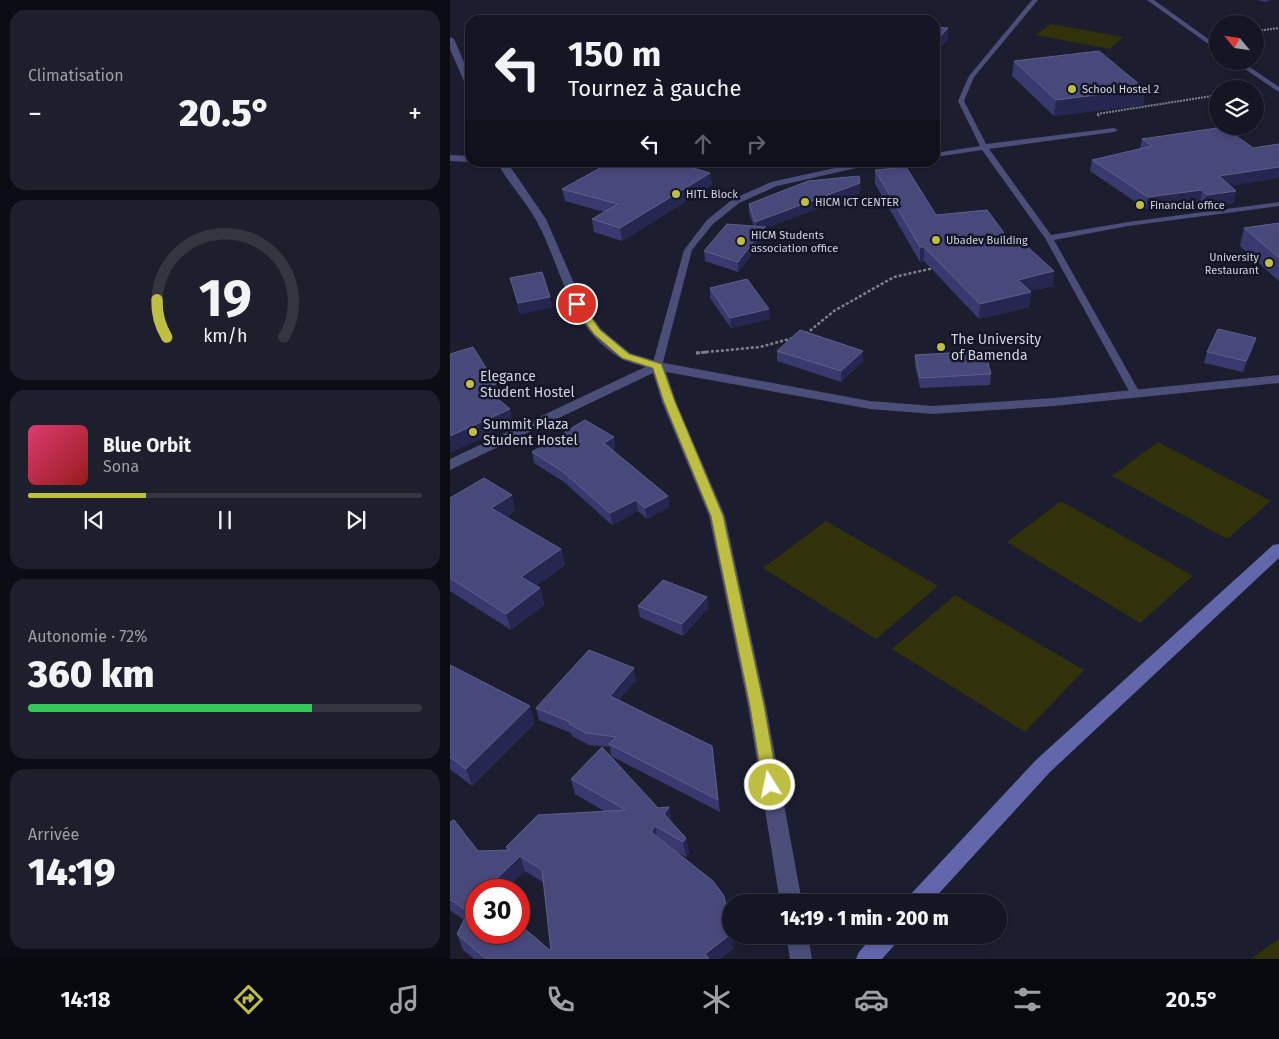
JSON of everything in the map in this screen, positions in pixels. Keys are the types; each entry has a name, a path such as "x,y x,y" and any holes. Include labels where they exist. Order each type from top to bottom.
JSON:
{"street":[{"path":"450,39 465,74"},
{"path":"450,158 465,159"},
{"path":"505,167 541,219 577,304 597,332 626,356 657,366 870,405 933,410 1054,402 1279,379"},
{"path":"450,465 504,441 601,391 657,366"},
{"path":"657,366 717,516 757,706 790,894"},
{"path":"925,894 1043,766 1279,549"},
{"path":"798,944 801,959"},
{"path":"867,959 881,944"}],"lane":[{"path":"1036,0 971,77 961,101 984,147 1049,238 1135,393"},
{"path":"1150,0 1209,43"},
{"path":"1249,70 1279,90"},
{"path":"940,154 1114,130"},
{"path":"657,366 688,250 710,222 736,201 774,184 848,167"},
{"path":"1049,238 1128,224 1279,204"}],"path":[{"path":"1264,30 1279,28"},
{"path":"1114,130 1097,114 1209,96"},
{"path":"687,354 760,347 809,334 834,311 894,277 936,267"}],"shaded area":[{"path":"1051,24 1123,37 1110,49 1036,35"},
{"path":"1158,442 1271,501 1227,539 1112,476"},
{"path":"1061,501 1193,576 1140,623 1007,542"},
{"path":"826,521 938,586 876,639 763,568"},
{"path":"955,595 1084,670 1025,732 892,649"},
{"path":"1279,939 1279,959 1250,959"}],"building":[{"path":"940,27 948,28 940,37"},
{"path":"1099,51 1145,89 1056,100 1014,61"},
{"path":"1209,129 1209,135 1235,135 1253,148 1279,144 1279,167 1219,176 1236,191 1207,195 1202,190 1148,197 1092,160 1152,146 1142,139"},
{"path":"602,167 690,167 710,173 620,228 592,219 618,204 562,189"},
{"path":"906,167 936,215 987,210 1010,241 1019,239 1054,271 1018,280 1031,292 980,304 924,247 920,247 875,170"},
{"path":"859,176 860,183 755,222 749,204 808,181"},
{"path":"1279,223 1279,258 1244,228"},
{"path":"727,224 765,227 738,262 704,251"},
{"path":"542,272 550,297 518,303 510,278"},
{"path":"747,279 769,309 730,318 710,288"},
{"path":"1218,329 1256,338 1246,361 1207,352"},
{"path":"800,330 863,351 841,371 777,351"},
{"path":"473,347 496,384 484,387 510,409 450,436 450,354"},
{"path":"985,351 991,374 920,378 915,355"},
{"path":"585,420 614,437 604,443 668,496 645,508 636,500 610,513 562,471 532,452"},
{"path":"484,478 512,495 491,508 561,549 521,577 540,588 506,614 450,578 450,498"},
{"path":"663,580 707,597 682,624 638,606"},
{"path":"589,650 634,668 610,696 712,746 718,800 609,744 616,737 586,733 569,724 570,722 536,708"},
{"path":"450,665 530,706 466,769 450,757"},
{"path":"602,747 658,808 669,807 664,814 686,838 683,842 655,826 651,832 713,881 723,894 722,941 705,954 709,959 486,959 469,944 530,944 530,933 551,951 542,870 520,856 496,879 465,879 465,910 450,899 450,822 454,820 478,851 510,850 506,847 538,815 626,810 571,779"},
{"path":"465,918 465,941 457,934"}],"place":[{"name":"School Hostel 2","path":"1072,89"},
{"name":"HITL Block","path":"676,194"},
{"name":"HICM ICT CENTER","path":"805,202"},
{"name":"Financial office","path":"1140,205"},
{"name":"Ubadev Building","path":"936,240"},
{"name":"HICM Students association office","path":"741,241"},
{"name":"University Restaurant","path":"1269,263"},
{"name":"The University of Bamenda","path":"941,347"},
{"name":"Elegance Student Hostel","path":"470,384"},
{"name":"Summit Plaza Student Hostel","path":"473,432"}],"route":[{"path":"577,304 597,332 626,356 657,366 717,516 757,706 770,785"}]}
